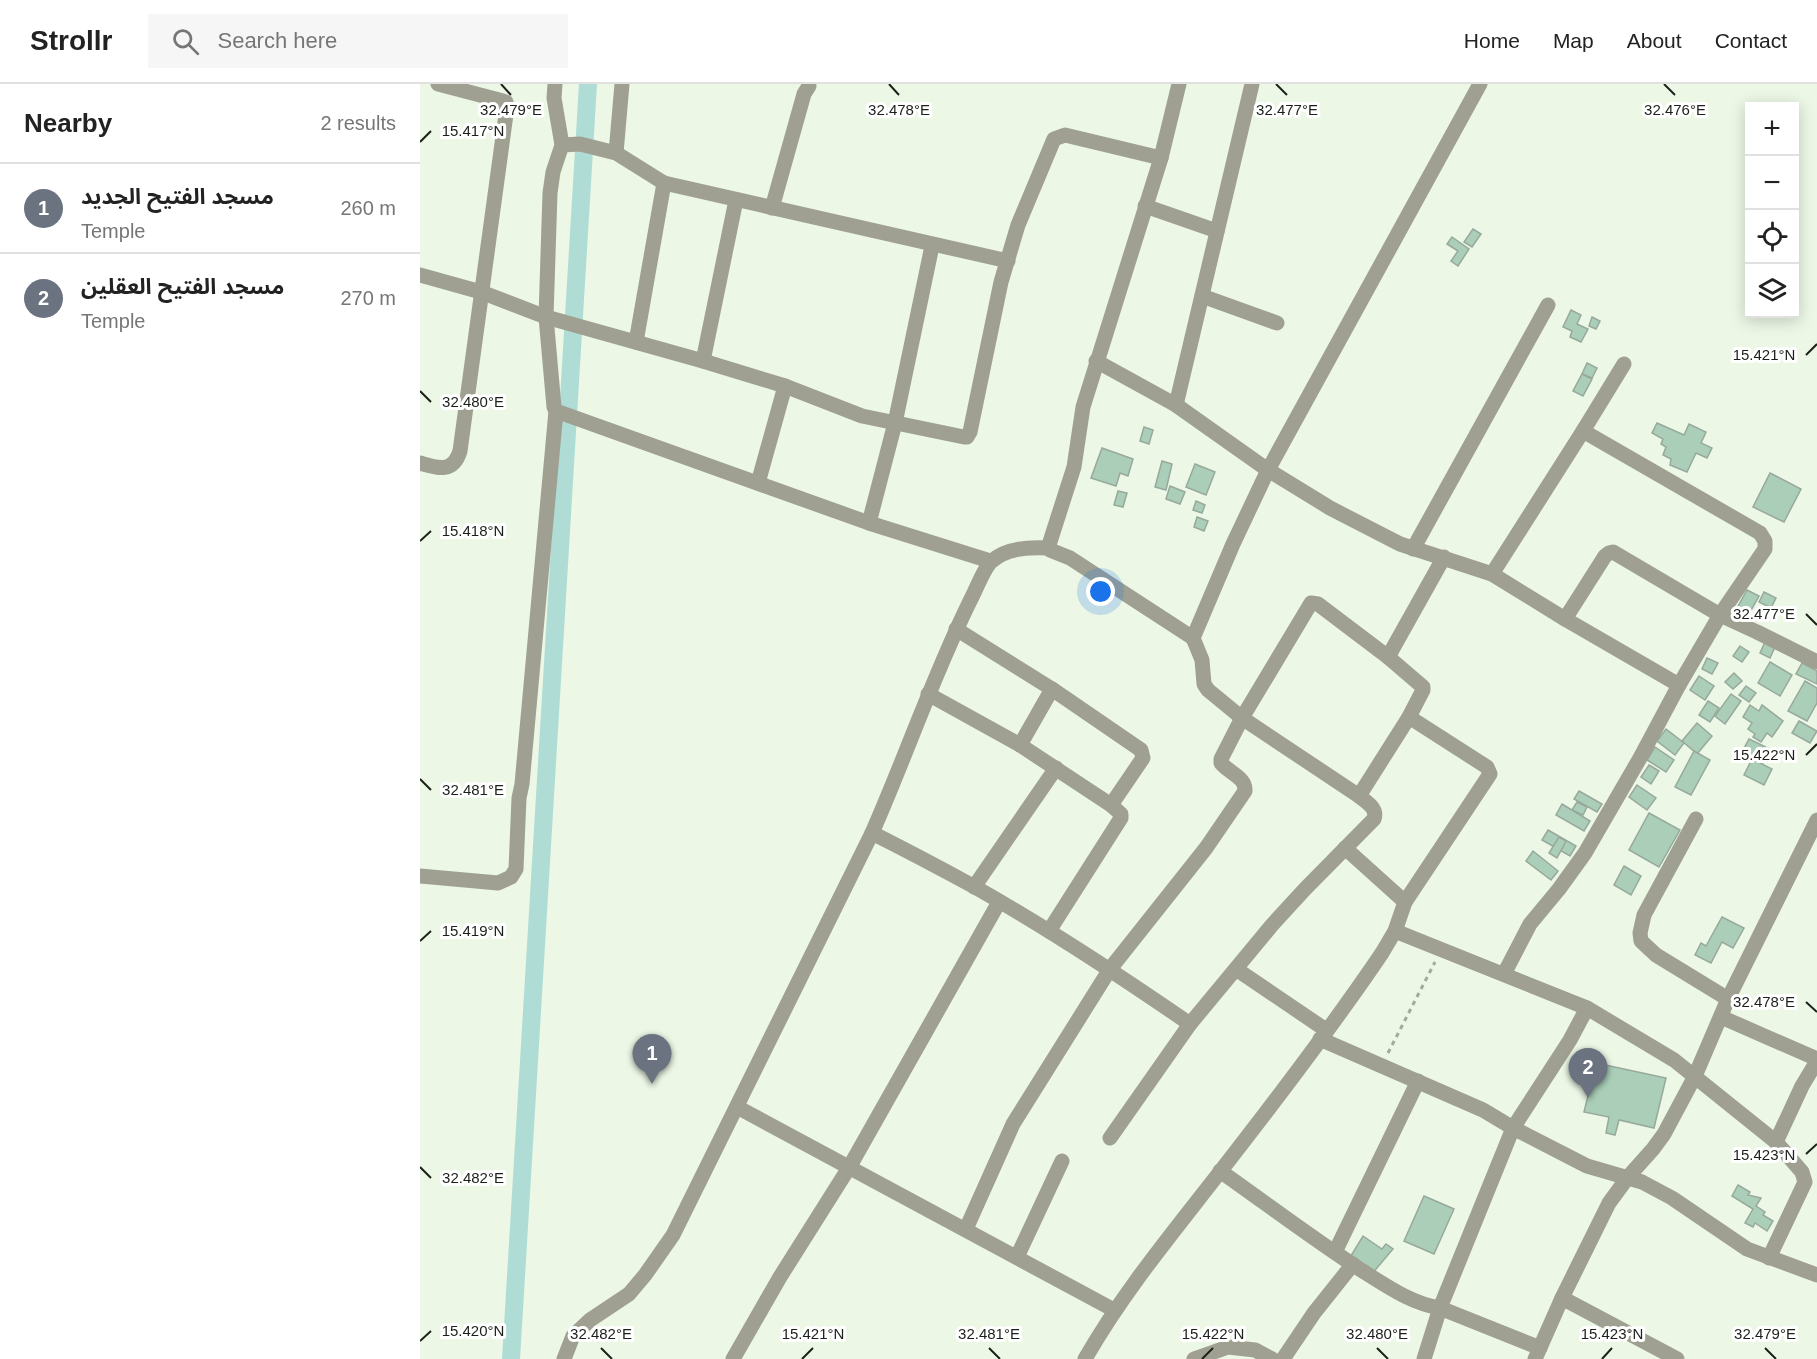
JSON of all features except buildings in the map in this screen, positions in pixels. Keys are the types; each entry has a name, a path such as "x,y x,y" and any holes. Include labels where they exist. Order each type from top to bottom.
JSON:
{"street":[{"path":"420,463 440,469 453,464 458,457 507,104 438,84"},
{"path":"420,876 498,883 511,877 516,869 519,798 556,411 546,317 550,193 553,172 562,145 554,98 555,84"},
{"path":"616,153 622,84"},
{"path":"1048,548 1074,467 1083,407 1161,158 1179,84"},
{"path":"1176,405 1252,84"},
{"path":"1193,638 1233,543 1268,470 1479,84"},
{"path":"772,208 804,94 809,86"},
{"path":"420,275 481,292 546,317 785,386 862,416 964,437 969,435 994,312 1018,225 1054,139 1065,135 1161,158"},
{"path":"562,145 580,144 616,153 664,183 932,246 1008,261"},
{"path":"636,342 664,183"},
{"path":"703,361 736,200"},
{"path":"1145,206 1217,231"},
{"path":"869,523 895,423 932,246"},
{"path":"1202,296 1277,323"},
{"path":"1413,549 1548,305"},
{"path":"1096,361 1176,405 1268,470 1382,537 1492,574 1679,685"},
{"path":"1492,574 1624,364"},
{"path":"758,483 785,386"},
{"path":"556,411 869,523 990,561"},
{"path":"1504,974 1530,924 1560,889 1585,853 1720,615 1765,549 1766,541 1760,533 1583,431"},
{"path":"564,1359 573,1336 629,1293 673,1235 872,832 901,767 928,694 956,629 990,561 1015,550 1034,547 1048,548 1070,558 1193,638 1202,660 1205,687 1242,718 1359,796 1374,810 1376,815 1305,889 1190,1024 1110,1138"},
{"path":"1565,619 1605,556 1613,552 1720,615 1817,663"},
{"path":"1388,657 1444,557"},
{"path":"966,1229 1013,1124 1110,969 1206,848 1245,791 1246,784 1243,780 1221,763 1221,759 1242,718 1311,603 1318,604 1388,657 1423,687 1409,717 1359,796"},
{"path":"956,629 1052,689 1141,750 1143,758 1112,804"},
{"path":"1020,745 1052,689"},
{"path":"928,694 1020,745 1120,811 1121,818 1049,931"},
{"path":"1085,1359 1114,1310 1136,1280 1383,953 1395,932 1405,903 1490,774 1487,767 1409,717"},
{"path":"974,887 1056,768"},
{"path":"1696,819 1644,915 1640,933 1641,941 1656,955 1728,999"},
{"path":"1220,1171 1335,1252 1410,1299 1440,1308 1537,1354 1609,1203 1664,1134 1695,1076 1728,999 1817,820"},
{"path":"872,832 1049,931 1110,969 1190,1024"},
{"path":"1346,848 1405,903"},
{"path":"733,1359 780,1277 850,1166 999,902"},
{"path":"1395,932 1587,1008 1665,1054 1776,1142 1802,1172 1805,1182 1769,1258"},
{"path":"1236,969 1323,1035 1382,1065 1483,1110 1587,1166 1609,1174 1628,1177 1658,1190 1747,1249 1817,1275"},
{"path":"1424,1359 1440,1308 1513,1128 1570,1040 1587,1008"},
{"path":"1721,1017 1817,1060 1809,1088 1776,1142"},
{"path":"1335,1252 1418,1081"},
{"path":"737,1107 1114,1310"},
{"path":"1017,1257 1062,1161"},
{"path":"1282,1359 1314,1313 1353,1264"},
{"path":"1562,1298 1677,1359"},
{"path":"1194,1359 1228,1347 1255,1350 1272,1359"}],"path":[{"path":"1382,1065 1441,950"}],"waterway":[{"path":"511,1359 588,84"}],"place":[{"name":"مسجد الفتيح الجديد","path":"652,1084"},
{"name":"مسجد الفتيح العقلين","path":"1588,1098"}]}
